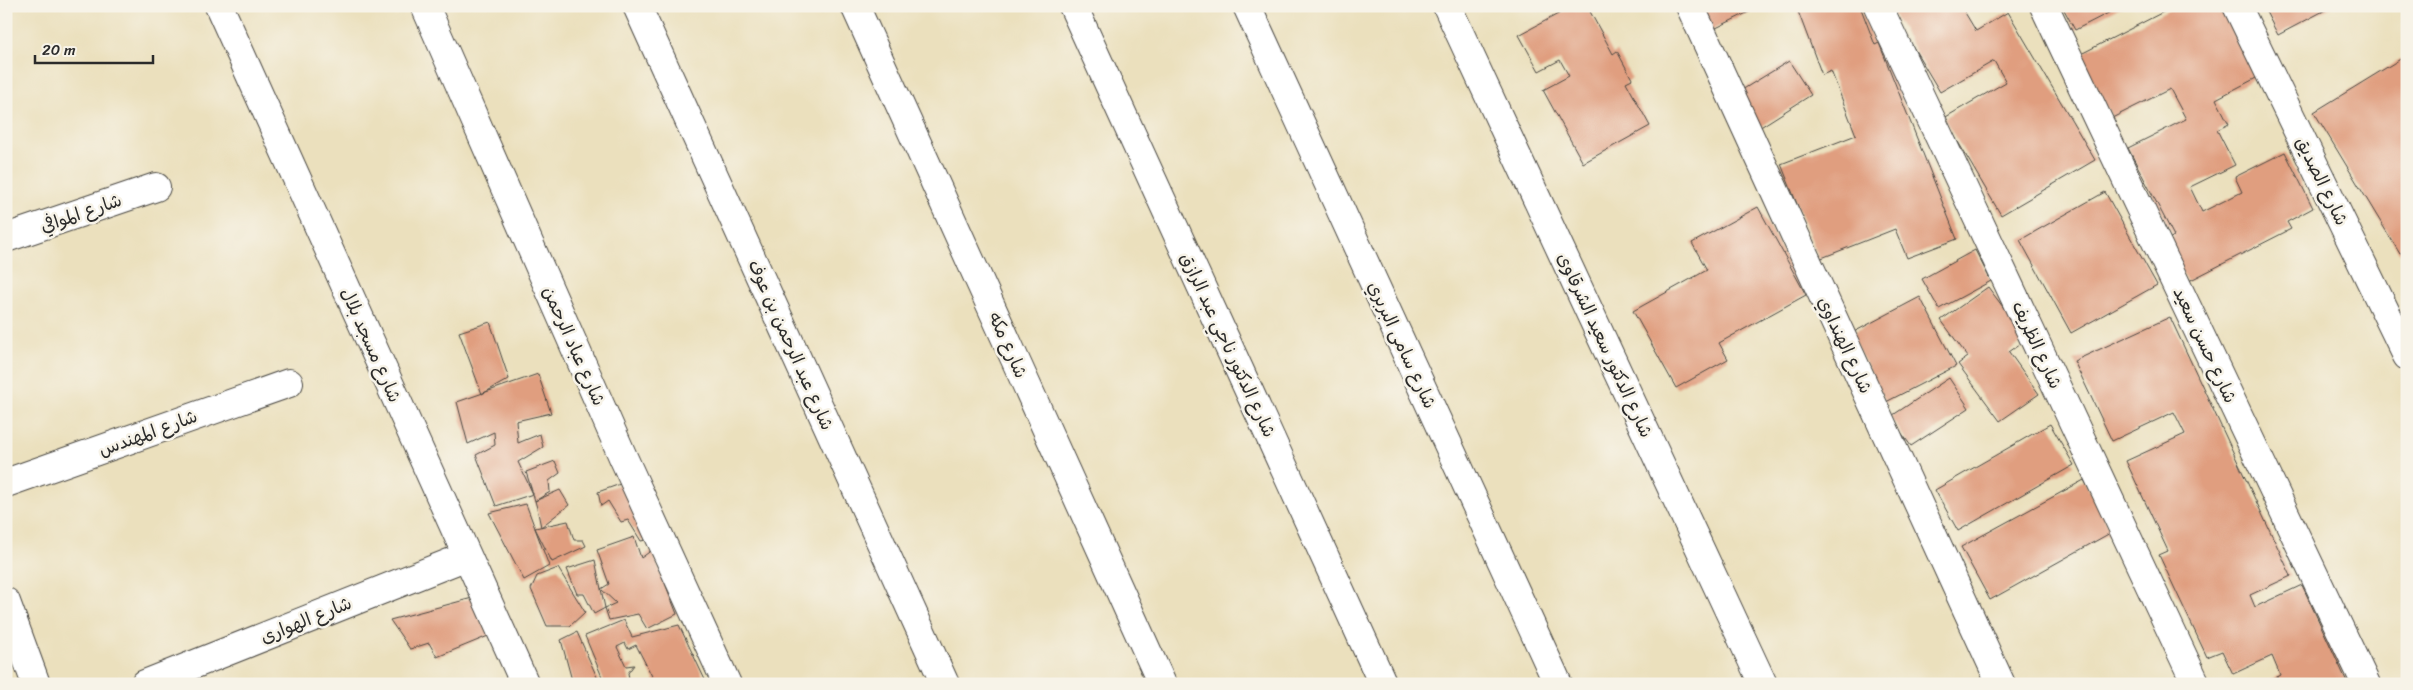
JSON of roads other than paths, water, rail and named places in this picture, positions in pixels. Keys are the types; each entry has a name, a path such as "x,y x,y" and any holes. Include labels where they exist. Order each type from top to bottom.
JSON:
{"street":[{"name":"شارع مسجد بلال","path":"219,6 524,684"},
{"name":"شارع عباد الرحمن","path":"425,6 623,457 727,684"},
{"name":"شارع عبد الرحمن بن عوف","path":"637,6 945,684"},
{"name":"شارع مكه","path":"855,6 1162,684"},
{"name":"شارع الدكتور ناجي عبد الرازق","path":"1073,6 1383,684"},
{"name":"شارع سامى البربري","path":"1246,6 1558,684"},
{"name":"شارع الدكتور سعيد الشرقاوى","path":"1447,6 1763,684"},
{"name":"شارع الهنداوي","path":"1690,6 2001,684"},
{"name":"شارع الظريف","path":"1878,6 2196,684"},
{"name":"شارع حسن سعيد","path":"2044,6 2366,684"},
{"name":"شارع الصديق","path":"2237,6 2407,356"},
{"name":"شارع الموافي","path":"6,238 156,187"},
{"name":"شارع المهندس","path":"6,483 289,382"},
{"name":"شارع الهوارى","path":"145,684 467,556"},
{"path":"6,602 36,684"}]}
